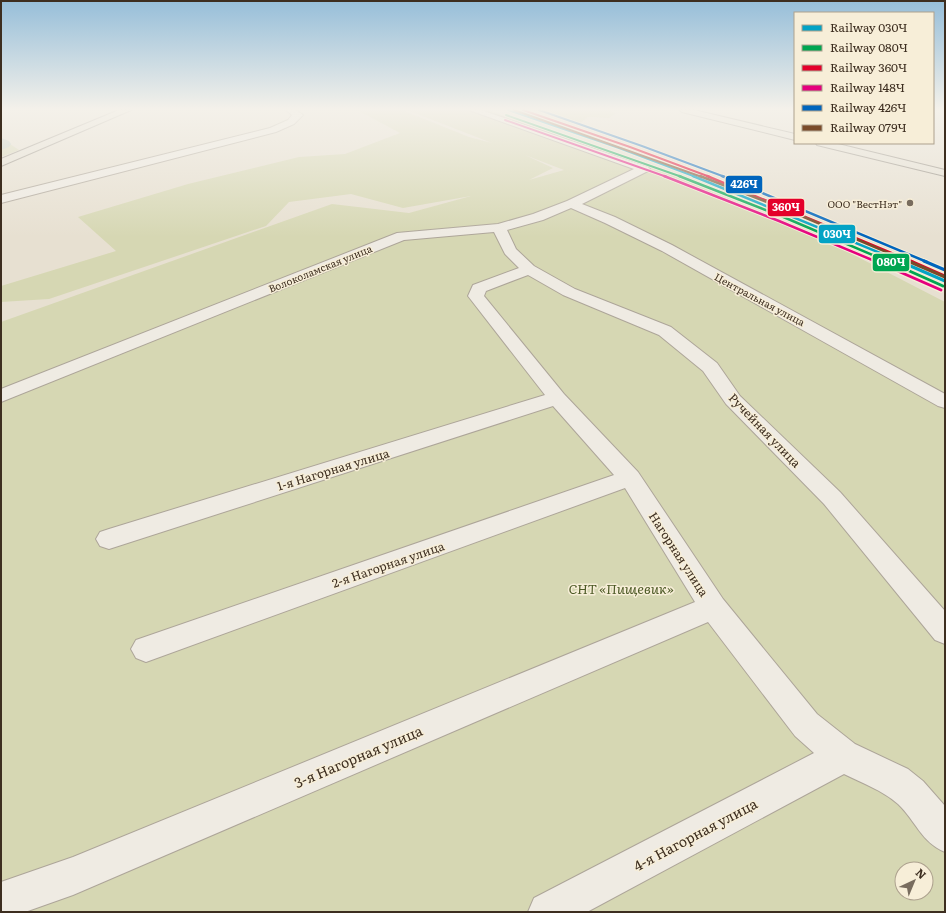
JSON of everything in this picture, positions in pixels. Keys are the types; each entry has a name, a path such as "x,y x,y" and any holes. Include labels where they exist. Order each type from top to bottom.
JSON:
{"main road":[{"path":"1,163 26,153"},
{"path":"861,153 945,173"}],"street":[{"path":"1,199 185,153"},
{"name":"Волоколамская улица","path":"1,396 402,236 499,228 538,217 571,204 644,169 597,153"},
{"name":"Центральная улица","path":"571,204 591,211 643,236 945,402"},
{"name":"Ручейная улица","path":"499,228 510,251 529,269 569,292 622,312 665,331 710,367 733,400 832,498 945,631"},
{"name":"Нагорная улица","path":"529,269 479,288 476,296 557,398 630,478 713,607 806,724 843,756 896,781 911,793 945,834"},
{"name":"1-я Нагорная улица","path":"109,539 557,398"},
{"name":"2-я Нагорная улица","path":"146,649 630,478"},
{"name":"3-я Нагорная улица","path":"1,901 73,876 713,607"},
{"name":"4-я Нагорная улица","path":"548,912 843,756"}],"green space":[{"path":"1,153 12,153 1,157"},
{"name":"СНТ «Пищевик»","path":"349,153 616,153 632,158 819,237 945,302 945,912 1,912 1,322 332,204 409,213 471,196 403,208 351,194 289,202 266,226 49,299 1,302 1,286 116,251 78,217 188,184 299,157","holes":["525,155 564,170 529,180 553,168"]}],"rail line":[{"name":"148Ч","path":"601,153 671,178 834,243 941,290"},
{"name":"080Ч","path":"616,153 781,216 943,286"},
{"name":"030Ч","path":"632,153 783,211 945,281"},
{"name":"079Ч","path":"639,153 785,209 945,277"},
{"name":"360Ч","path":"646,153 789,208 945,276"},
{"name":"426Ч","path":"660,153 744,184 945,270"}],"place":[{"name":"ООО \"ВестНэт\"","path":"910,203"}]}
